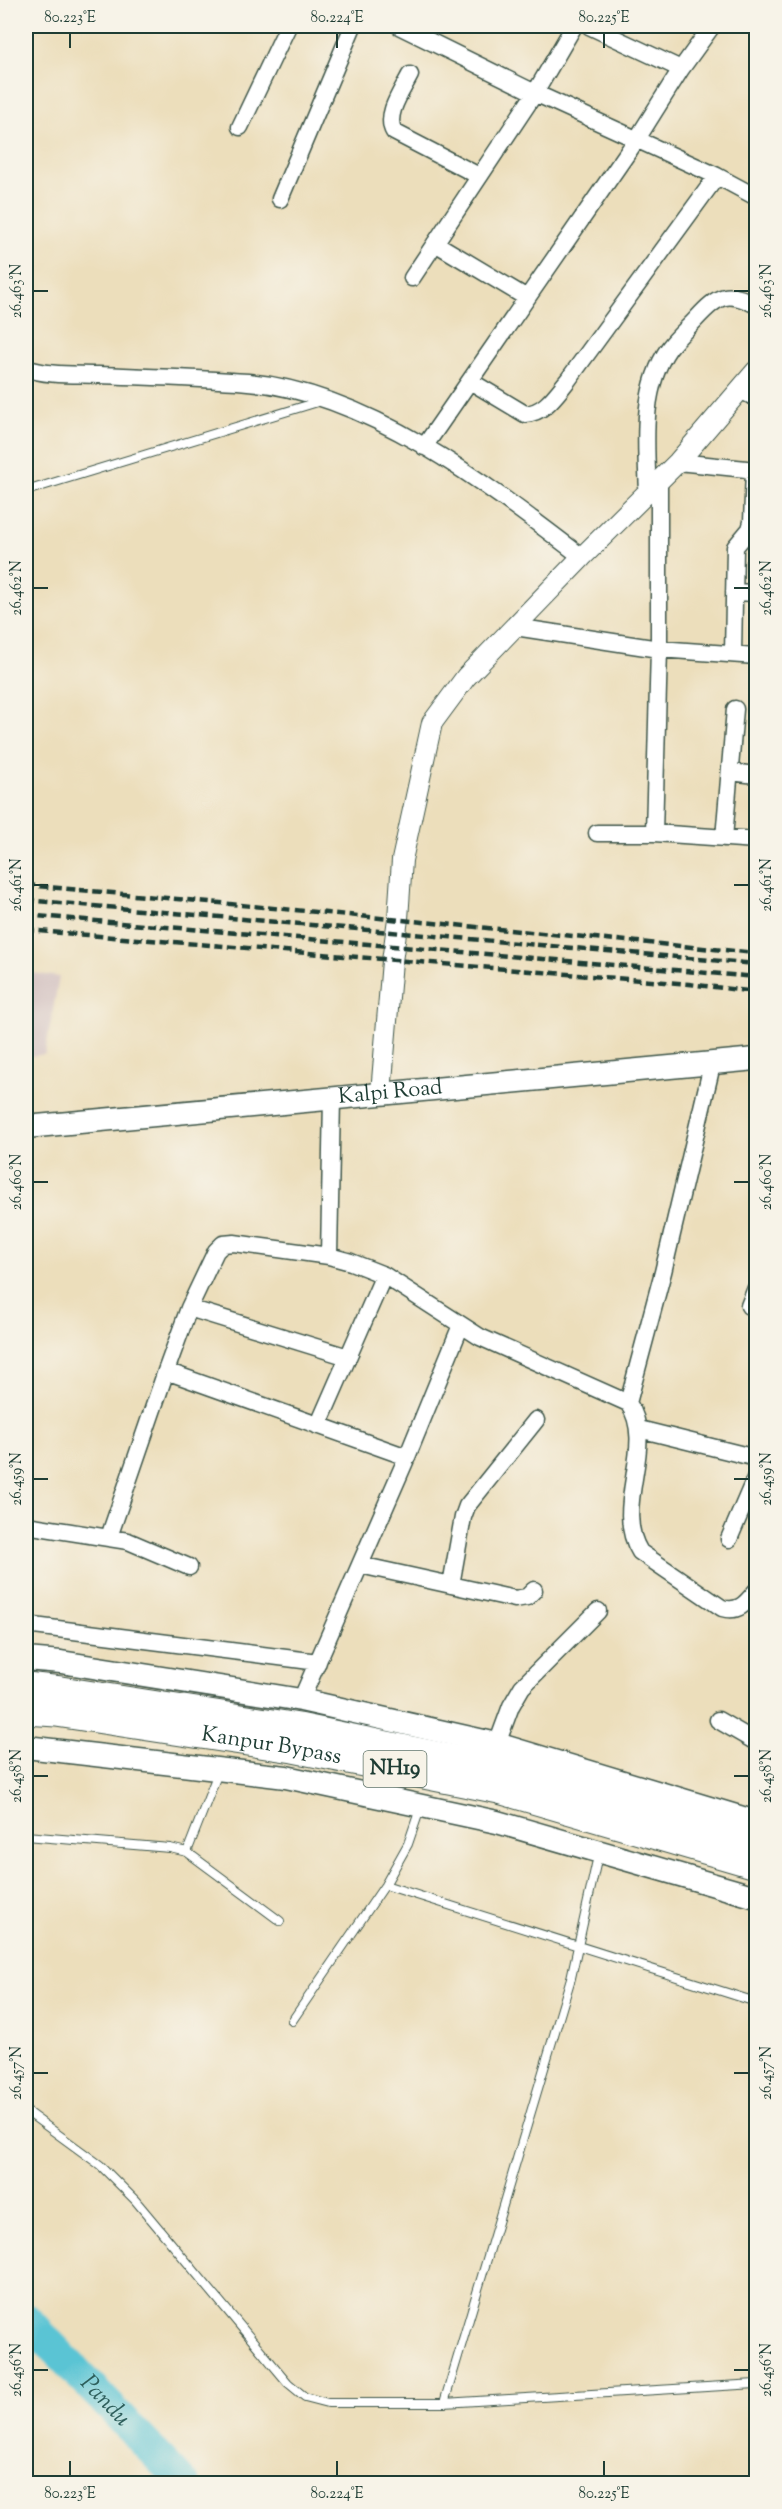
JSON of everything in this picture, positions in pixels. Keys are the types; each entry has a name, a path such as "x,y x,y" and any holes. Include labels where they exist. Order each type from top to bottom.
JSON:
{"highway":[{"name":"Kanpur Bypass","path":"26,1686 299,1727 510,1770 755,1824"},
{"name":"Kanpur Bypass","path":"26,1711 56,1713 293,1749 499,1790 756,1865"}],"main road":[{"name":"Kalpi Road","path":"26,1127 713,1061 756,1059"},
{"path":"26,1659 61,1662 301,1700 497,1744 755,1824"},
{"path":"26,1747 286,1777 497,1822 756,1897"}],"street":[{"path":"240,127 288,26"},
{"path":"280,199 353,26"},
{"path":"399,26 535,93 717,176 756,197"},
{"path":"412,278 535,93 574,26"},
{"path":"589,26 681,69"},
{"path":"424,447 637,139 681,69 712,26"},
{"path":"410,75 390,117 390,125 394,132 479,176"},
{"path":"470,381 525,414 535,413 544,408 568,380 717,176"},
{"path":"435,243 527,298"},
{"path":"654,833 659,649 654,486 646,436 648,412 655,378 669,348 712,301 734,296 756,305"},
{"path":"26,368 34,371 76,374 248,382 290,388 327,399 424,447 509,501 582,557"},
{"path":"381,1093 402,860 432,723 466,677 582,557 748,394 756,371"},
{"path":"678,462 755,470 752,522 750,529 735,547 733,654"},
{"path":"734,592 756,593"},
{"path":"515,627 659,649 756,656"},
{"path":"724,838 735,709"},
{"path":"730,772 756,775"},
{"path":"597,833 654,833 756,840"},
{"path":"628,1403 663,1272 713,1061"},
{"path":"329,1257 332,1098"},
{"path":"109,1537 189,1308 216,1251 223,1244 234,1243 329,1257 351,1262 384,1275 461,1325 499,1346 628,1403 636,1414 639,1429 630,1517 633,1541 640,1551 722,1608 734,1610 741,1608 756,1591"},
{"path":"318,1426 384,1275"},
{"path":"749,1306 756,1288"},
{"path":"189,1308 348,1357"},
{"path":"301,1700 407,1457 461,1325"},
{"path":"166,1371 407,1457"},
{"path":"451,1585 467,1506 536,1420"},
{"path":"639,1429 756,1458"},
{"path":"729,1539 756,1476"},
{"path":"26,1525 109,1537 145,1546 189,1567"},
{"path":"360,1565 515,1599 527,1597 534,1590"},
{"path":"497,1744 511,1706 522,1687 598,1611"},
{"path":"26,1625 318,1662"},
{"path":"718,1720 756,1742"}],"lane":[{"path":"26,491 327,399"},
{"path":"187,1852 219,1770"},
{"path":"291,2021 385,1886 408,1844 421,1806"},
{"path":"26,1836 170,1848 187,1852 280,1921"},
{"path":"444,2403 579,1946 599,1851"},
{"path":"385,1886 756,2002"},
{"path":"26,2111 99,2165 135,2200 288,2383 305,2397 328,2403 444,2403 756,2384"}],"shaded area":[{"path":"26,972 59,977 45,1054 26,1057"}],"waterway":[{"name":"Pandu","path":"26,2319 184,2484"}],"railway":[{"path":"26,885 756,953"},
{"path":"26,900 756,964"},
{"path":"26,915 756,977"},
{"path":"26,930 689,984 756,992"}]}
